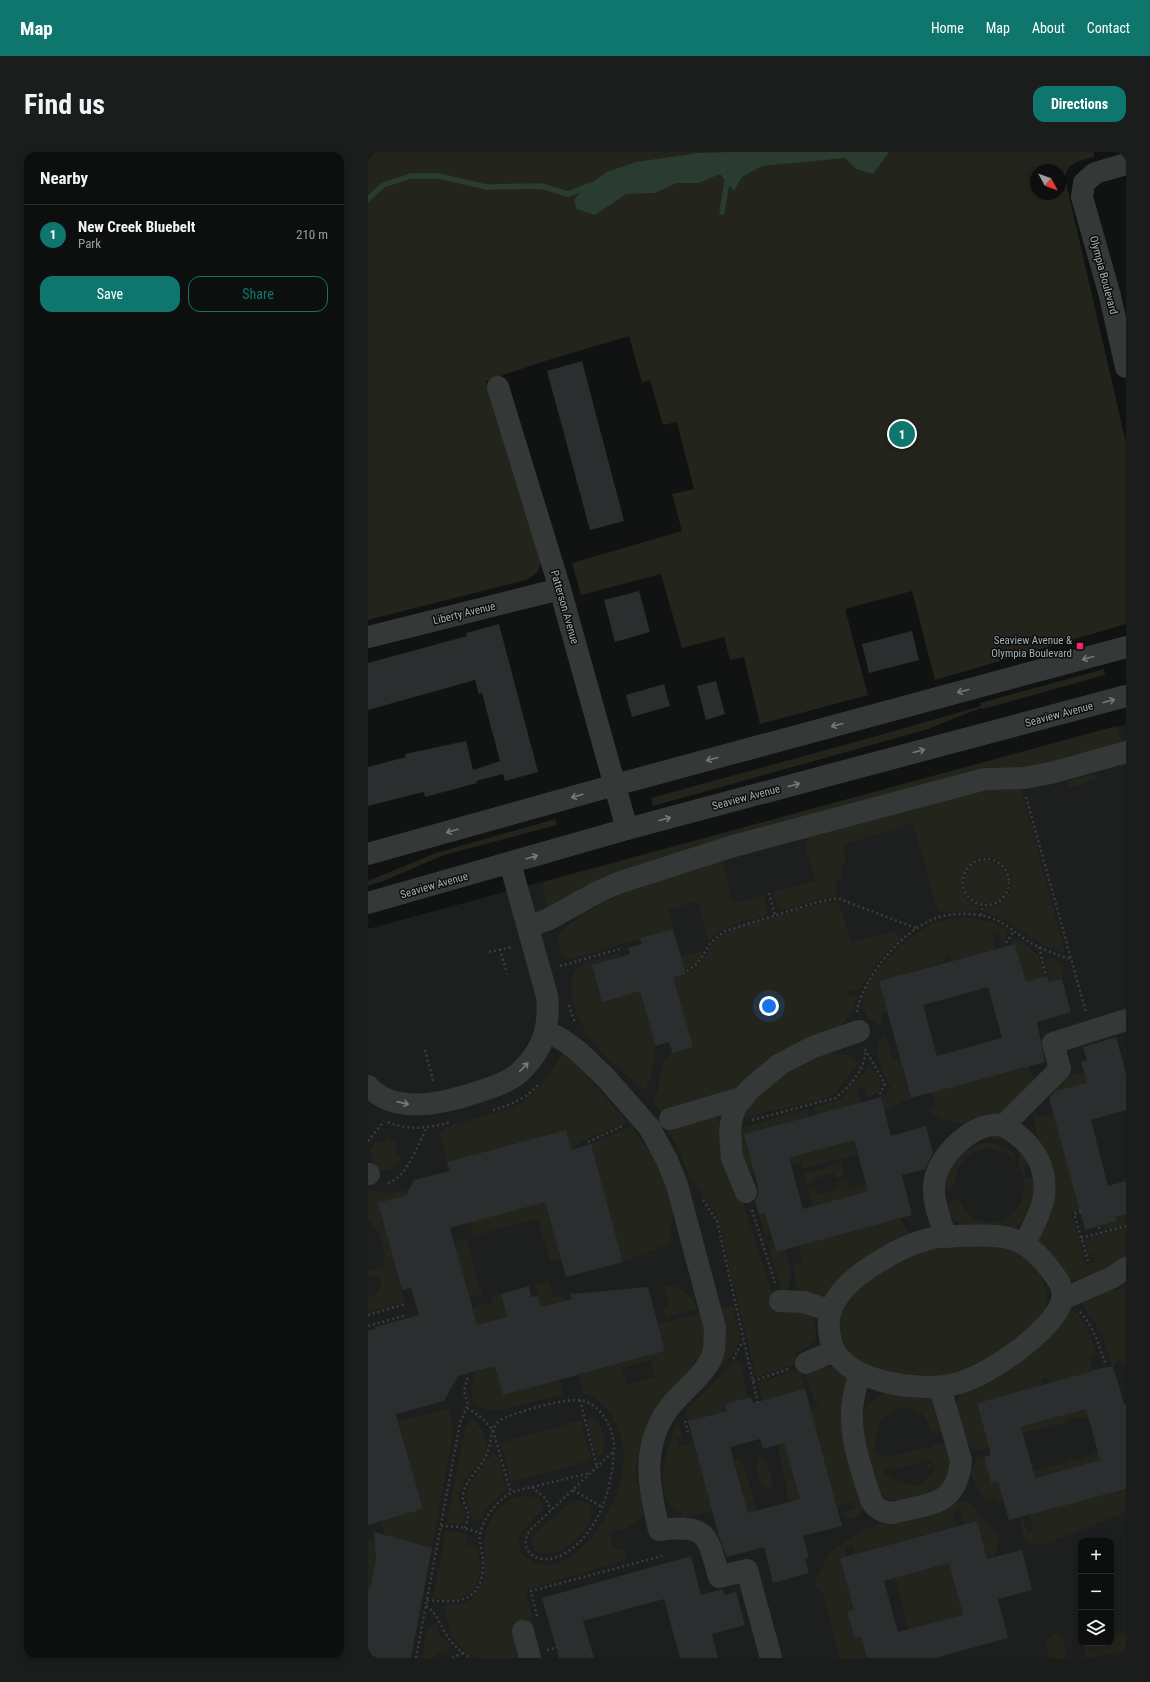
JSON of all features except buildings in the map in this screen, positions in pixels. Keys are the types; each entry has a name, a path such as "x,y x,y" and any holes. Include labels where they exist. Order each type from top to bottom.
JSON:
{"street":[{"name":"Olympia Boulevard","path":"1126,164 1095,173 1084,183 1082,196 1110,296 1126,367"},
{"name":"Patterson Avenue","path":"498,387 560,589 627,829"},
{"name":"Liberty Avenue","path":"368,637 560,589"},
{"path":"368,854 615,785 1126,647"},
{"name":"Seaview Avenue","path":"368,903 627,829 1126,696"},
{"path":"523,936 548,920 618,882 730,847 985,778 1021,778 1051,773 1126,752"},
{"path":"368,1086 381,1096 408,1104 439,1103 473,1094 505,1083 523,1069 537,1052 548,1025 547,996 523,936 510,863"},
{"path":"1003,1126 1060,1069 1052,1043 1126,1020"},
{"path":"546,1031 563,1040 578,1051 606,1078 648,1127 667,1160 677,1185 715,1328 714,1350 706,1367 666,1412 654,1438 648,1469 653,1503 659,1530 681,1527 692,1528 704,1535 711,1548 719,1577 747,1570 771,1658"},
{"path":"746,1192 732,1158 730,1125 736,1106 763,1077 780,1064 813,1048 862,1040"},
{"path":"670,1119 744,1097"},
{"path":"946,1237 937,1207 934,1189 935,1177 941,1164 950,1151 962,1139 986,1126 994,1124 1003,1126 1024,1139 1033,1148 1043,1172 1045,1183 1044,1197 1025,1244"},
{"path":"980,1236 1012,1238 1025,1244 1036,1252 1057,1278 1062,1289 1063,1299 1051,1319 1034,1337 1014,1353 974,1378 940,1387 912,1386 886,1382 860,1373 847,1365 834,1351 830,1343 828,1328 831,1311 838,1296 845,1288 875,1264 915,1244 933,1238 980,1236"},
{"path":"1063,1299 1113,1277 1126,1268"},
{"path":"780,1301 804,1302 831,1311"},
{"path":"806,1363 834,1351"},
{"path":"860,1373 854,1395 852,1411 854,1442 870,1500 878,1509 885,1512 892,1512 941,1501 948,1495 956,1484 960,1471 961,1460 940,1387"},
{"path":"530,1626 537,1654"}],"path":[{"path":"1021,778 1091,1031"},
{"path":"986,859 1002,865 1009,876 1009,887 1007,893 999,902 983,905 970,898 964,889 963,879 967,869 975,862 986,859"},
{"path":"769,893 775,915"},
{"path":"687,971 698,963 711,942 719,934 731,928 837,898 916,928"},
{"path":"981,915 983,905"},
{"path":"730,1125 835,1098 843,1092 863,1065 865,1056 857,1011 866,984 881,963 896,946 916,928 939,917 957,914 981,915 997,920 1039,947 1071,959"},
{"path":"1006,943 1014,931"},
{"path":"489,952 500,949 523,936"},
{"path":"1039,947 1046,975"},
{"path":"560,966 623,948"},
{"path":"500,949 507,974"},
{"path":"862,1040 885,1084 880,1094"},
{"path":"425,1050 431,1076"},
{"path":"368,1141 384,1121"},
{"path":"588,1142 628,1124"},
{"path":"368,1174 374,1180 379,1182 385,1183 396,1180 405,1170 427,1127"},
{"path":"746,1192 780,1301"},
{"path":"1081,1211 1074,1214 1088,1260"},
{"path":"1081,1238 1126,1226"},
{"path":"1099,1227 1101,1233"},
{"path":"1063,1299 1087,1319 1096,1337 1105,1363"},
{"path":"368,1315 405,1304"},
{"path":"368,1326 407,1315"},
{"path":"729,1362 734,1358 743,1340"},
{"path":"753,1381 806,1363"},
{"path":"416,1658 460,1423 468,1404 464,1391 468,1376"},
{"path":"580,1400 597,1467"},
{"path":"465,1528 468,1514 462,1497 464,1490 486,1456 493,1430 500,1420 508,1416 561,1402 580,1400 594,1405 603,1414 614,1440 614,1452 613,1463 609,1487 602,1507 592,1526 583,1539 574,1548 562,1556 550,1560 542,1560 534,1557 525,1545 525,1540 530,1530 614,1452"},
{"path":"466,1408 482,1418 493,1430 511,1493"},
{"path":"427,1600 454,1603 471,1596 476,1590 483,1566 480,1542 481,1533 493,1509 499,1502 511,1493 591,1473"},
{"path":"532,1487 546,1499 551,1510"},
{"path":"573,1490 602,1507"},
{"path":"440,1526 465,1528 481,1533"},
{"path":"530,1626 531,1592 662,1556"},
{"path":"426,1606 433,1612 450,1640 470,1658"},
{"path":"537,1654 558,1647"},
{"path":"452,1658 463,1653"}],"shaded area":[{"path":"368,152 1094,152 1094,157 1079,161 1072,165 1066,175 1066,164 1030,164 1030,200 1066,200 1066,182 1126,443 1126,624 935,680 912,591 845,609 868,695 760,724 744,657 730,660 724,637 682,648 661,574 581,595 572,563 682,531 672,494 694,489 677,422 663,425 650,380 642,383 629,336 545,361 486,381 542,558 538,572 526,580 368,620"},
{"path":"889,152 873,174 856,169 845,158 762,166 742,177 734,191 720,174 699,183 676,183 655,193 626,194 595,215 577,209 574,200 584,188 607,172 636,162 699,153"},
{"path":"1104,669 1105,675 983,709 981,708 925,730 653,806 651,798 873,737 981,706 980,703"},
{"path":"1126,725 1126,1658 368,1658 368,929 1113,727"},
{"path":"1113,727 1118,729 1122,745 1025,770 987,767 766,828 548,908 542,887 544,882"},
{"path":"1094,774 1098,776 1096,780 1070,787 1066,785 1068,781"},
{"path":"1021,788 1065,953 1043,945 1006,921 984,912 985,908 996,905 1006,898 1011,889 1012,883 1009,872 1005,865 998,860 987,857 977,859 969,864 964,873 962,883 963,892 969,900 979,906 979,911 940,912 937,908 912,823 843,845 846,860 842,867 841,879 835,881 837,892 832,897 814,900 786,910 779,909 773,892 815,881 806,849 808,837 979,789"},
{"path":"555,819 557,825 444,855 381,882 368,886 368,881 436,853"},
{"path":"747,851 751,853 722,861 733,903 764,895 768,915 728,926 714,935 709,941 697,901 668,910 673,929 570,959 565,957 562,953 558,941 560,933 572,922 601,904 626,891"},
{"path":"982,861 990,861 998,864 1004,870 1007,882 1004,894 998,900 990,903 982,903 974,900 968,894 965,886 965,878 968,870 974,864"},
{"path":"839,902 851,943 890,932 894,932 902,937 879,961 860,989 846,992 848,996 856,995 857,997 853,1010 848,1018 840,1026 750,1084 662,1114 653,1100 658,1090 663,1060 672,1053 692,1047 673,977 686,974 696,967 702,962 715,940 733,929 822,903"},
{"path":"963,918 991,922 1006,930 1007,935 1002,942 999,932 992,934 995,949 952,961 950,956 945,957 945,962 899,975 900,979 896,980 895,976 879,981 887,1012 880,1014 882,1025 867,1016 863,1004 866,989 889,958 903,944 928,926 941,921"},
{"path":"1014,939 1021,941 1039,955 1045,977 1023,983 1024,976 1015,944 1010,945"},
{"path":"703,951 697,963 685,970 681,957"},
{"path":"621,954 621,956 592,965 602,1002 639,986 656,1046 651,1078 644,1090 609,1059 598,1047 581,1022 575,1008 572,984 575,972 589,962"},
{"path":"1053,958 1061,967 1063,979 1051,982 1045,960"},
{"path":"886,1035 893,1061 905,1058 906,1064 902,1066 910,1098 884,1111 881,1100 891,1088 881,1068 878,1047 881,1040"},
{"path":"563,1052 571,1058 627,1122 585,1139 571,1150 566,1130 447,1162 439,1132 452,1125 511,1109 532,1095 549,1076"},
{"path":"831,1053 846,1055 859,1061 836,1093 823,1099 738,1119 753,1096 812,1055"},
{"path":"869,1066 877,1075 880,1083 878,1091 874,1095 868,1098 865,1086 857,1088 861,1103 816,1115 814,1108 841,1099"},
{"path":"1029,1066 1034,1083 1010,1106 994,1118 968,1124 951,1122 928,1110 937,1107 932,1092"},
{"path":"1084,1072 1088,1086 1080,1085 1047,1093 1067,1076"},
{"path":"808,1109 810,1116 764,1129 763,1127 760,1128 755,1177 744,1169 736,1129"},
{"path":"1035,1109 1038,1117 1053,1113 1080,1210 1071,1212 1086,1264 1096,1262 1094,1254 1087,1256 1083,1240 1126,1227 1126,1257 1091,1276 1069,1279 1039,1243 1040,1146 1034,1121 1033,1113"},
{"path":"717,1113 772,1293 773,1306 793,1308 804,1311 813,1319 816,1327 814,1341 806,1348 795,1354 799,1363 756,1377 718,1218 688,1172 675,1143 663,1126"},
{"path":"631,1127 659,1164 672,1205 673,1216 670,1233 671,1243 623,1262 591,1144"},
{"path":"1002,1134 1033,1164 1024,1168 1026,1178 1036,1177 1036,1193 1026,1217 1016,1227 1008,1230 964,1227 950,1216 945,1203 956,1198 971,1216 976,1219 992,1222 1001,1220 1008,1216 1015,1211 1020,1204 1025,1187 1024,1178 1019,1167 1020,1155 1018,1150 1006,1142 986,1138"},
{"path":"387,1137 397,1143 395,1145 398,1156 401,1157 392,1169 384,1171 371,1165 373,1162 370,1151 375,1143 386,1140"},
{"path":"854,1140 857,1154 803,1169 801,1164 791,1166 789,1158"},
{"path":"983,1143 1008,1148 1012,1151 1015,1160 1000,1151 993,1149 977,1151 970,1154 964,1160 952,1188 945,1189 942,1182 954,1164 964,1153"},
{"path":"841,1163 844,1175 835,1178 834,1173 813,1179 814,1183 807,1185 804,1174"},
{"path":"846,1180 848,1188 866,1183 868,1191 813,1206 808,1190 816,1188 818,1195 838,1188 836,1182"},
{"path":"368,1190 391,1193 405,1190 406,1195 404,1200 399,1197 378,1203 405,1302 368,1312 368,1297 377,1294 382,1283 376,1276 368,1275 368,1270 373,1271 384,1267 384,1248 377,1230 368,1220"},
{"path":"545,1202 561,1259 550,1262 538,1219 473,1236 470,1222"},
{"path":"770,1212 767,1219 771,1234 766,1235 768,1241 772,1240 776,1252 785,1249 789,1266 790,1282 785,1293 783,1293 759,1215"},
{"path":"1126,1214 1126,1224 1103,1230 1102,1225 1117,1221 1116,1217"},
{"path":"900,1218 913,1240 833,1291 820,1295 800,1293 795,1280 794,1264 802,1261 798,1246"},
{"path":"466,1238 482,1294 469,1298 454,1242"},
{"path":"984,1243 1014,1250 1031,1263 1040,1274 1046,1292 1047,1301 1045,1309 1039,1320 1012,1348 951,1379 892,1376 852,1357 839,1334 840,1312 852,1290 918,1249"},
{"path":"548,1281 553,1297 563,1294 565,1301 541,1307 535,1285"},
{"path":"673,1286 688,1294 698,1308 666,1318 663,1309 669,1307 664,1287"},
{"path":"1126,1289 1126,1363 1119,1360 1112,1366 1102,1333 1081,1302 1100,1292"},
{"path":"501,1294 507,1317 477,1325 472,1308 493,1302 492,1297"},
{"path":"733,1306 740,1339 736,1349 716,1373 720,1364 725,1341 724,1326 720,1309"},
{"path":"1070,1310 1080,1317 1093,1343 1097,1354 1089,1357 1093,1371 1049,1383 1047,1377 1041,1379 1043,1385 977,1403 986,1436 994,1446 980,1450 970,1447 956,1405 960,1392 1063,1313"},
{"path":"700,1313 704,1329 704,1346 696,1363 657,1408 651,1416 646,1428 636,1468 644,1513 633,1524 609,1534 614,1549 623,1549 628,1559 526,1590 534,1627 513,1632 521,1658 475,1658 462,1648 450,1635 446,1612 442,1607 464,1603 473,1598 477,1593 485,1574 484,1543 487,1529 498,1509 509,1501 519,1497 531,1496 540,1499 543,1504 538,1514 526,1526 520,1536 520,1550 533,1563 551,1565 565,1560 577,1552 598,1528 607,1515 619,1485 623,1470 624,1456 622,1439 616,1424 603,1405 595,1398 584,1394 578,1375 665,1351 658,1324","holes":["650,1360 655,1377 627,1385 622,1368"]},
{"path":"735,1361 739,1362 748,1398 725,1404 728,1415 721,1417 720,1412 688,1421 685,1412"},
{"path":"821,1365 836,1368 851,1378 863,1508 856,1518 853,1519 839,1514 854,1509 852,1502 837,1506 810,1409 819,1406 818,1403 815,1403 804,1368"},
{"path":"495,1366 503,1395 560,1379 564,1394 502,1409 493,1410 483,1408 473,1399 472,1391 475,1371"},
{"path":"799,1370 805,1389 764,1405 758,1382"},
{"path":"886,1391 931,1398 934,1401 948,1430 936,1435 922,1414 916,1410 902,1408 889,1413 880,1423 876,1433 874,1451 882,1457 890,1457 929,1447 931,1448 937,1442 942,1444 951,1443 950,1484 905,1502 887,1499 878,1491 872,1481 860,1421 868,1404","holes":["932,1459 933,1463 927,1465 929,1468 935,1465 933,1473 926,1481 916,1486 905,1484 890,1477 882,1471 888,1468 893,1470"]},
{"path":"449,1408 453,1432 432,1548 385,1535 381,1522 423,1509 399,1422"},
{"path":"1086,1409 1088,1417 1071,1419 1062,1424 1052,1425 1023,1434 1021,1427"},
{"path":"590,1417 598,1422 603,1432 604,1452 600,1456 595,1450 592,1439 587,1419"},
{"path":"472,1419 483,1432 487,1443 486,1453 466,1478 461,1488 459,1499 465,1513 463,1522 458,1524 447,1523 465,1429"},
{"path":"581,1420 592,1460 511,1482 500,1443"},
{"path":"678,1421 683,1436 676,1438 678,1447 693,1443 712,1511 687,1517 681,1517 682,1513 670,1505 665,1495 663,1485 665,1462 671,1439"},
{"path":"782,1433 800,1499 789,1502 787,1484 782,1472 782,1462 778,1450"},
{"path":"1098,1451 1100,1460 1035,1478 1033,1471 1044,1469 1052,1465 1063,1464 1073,1459 1082,1459"},
{"path":"495,1454 499,1460 502,1471 505,1491 487,1507 479,1520 474,1522 471,1518 470,1509 466,1500 466,1494 479,1471"},
{"path":"761,1456 768,1466 770,1474 772,1486 768,1491 762,1484 757,1470 757,1461"},
{"path":"984,1457 991,1483 1003,1480 1004,1486 1000,1488 1003,1501 998,1503 996,1499 985,1502 970,1473 976,1460"},
{"path":"734,1459 738,1459 743,1464 757,1511 748,1513"},
{"path":"1126,1489 1126,1510 1121,1514 1043,1545 1028,1543 1023,1537 1021,1527 1022,1516 1027,1532 1034,1530 1030,1514"},
{"path":"577,1501 588,1504 592,1511 589,1521 582,1532 572,1543 559,1550 546,1553 534,1550 532,1541 536,1532 569,1504"},
{"path":"965,1501 970,1503 997,1534 999,1542 994,1557 984,1560 977,1521 964,1524 960,1509 953,1511 956,1526 860,1552 861,1556 855,1554 852,1544 846,1546 844,1549 846,1556 840,1558 849,1591 859,1609 847,1612 855,1638 866,1635 863,1643 867,1658 840,1658 824,1594 814,1584 829,1553 867,1528"},
{"path":"446,1531 460,1532 467,1535 466,1543 469,1546 475,1545 478,1551 480,1566 474,1588 470,1593 457,1600 433,1598"},
{"path":"376,1538 376,1559 370,1589 368,1589 368,1540"},
{"path":"949,1563 963,1615 909,1630 895,1578"},
{"path":"433,1624 437,1625 440,1637 450,1644 450,1648 432,1658 422,1658 427,1630"},
{"path":"1056,1633 1061,1635 1066,1652 1065,1658 1051,1658 1049,1654 1047,1640"},
{"path":"1126,1633 1126,1650 1091,1658 1086,1657 1084,1646 1114,1646 1114,1636"}],"waterway":[{"path":"722,212 728,175"},
{"path":"368,199 383,185 411,176 438,176 487,187 541,186 568,194 591,185"}],"place":[{"name":"New Creek Bluebelt","path":"902,434"},
{"name":"Seaview Avenue & Olympia Boulevard","path":"1080,646"}]}
